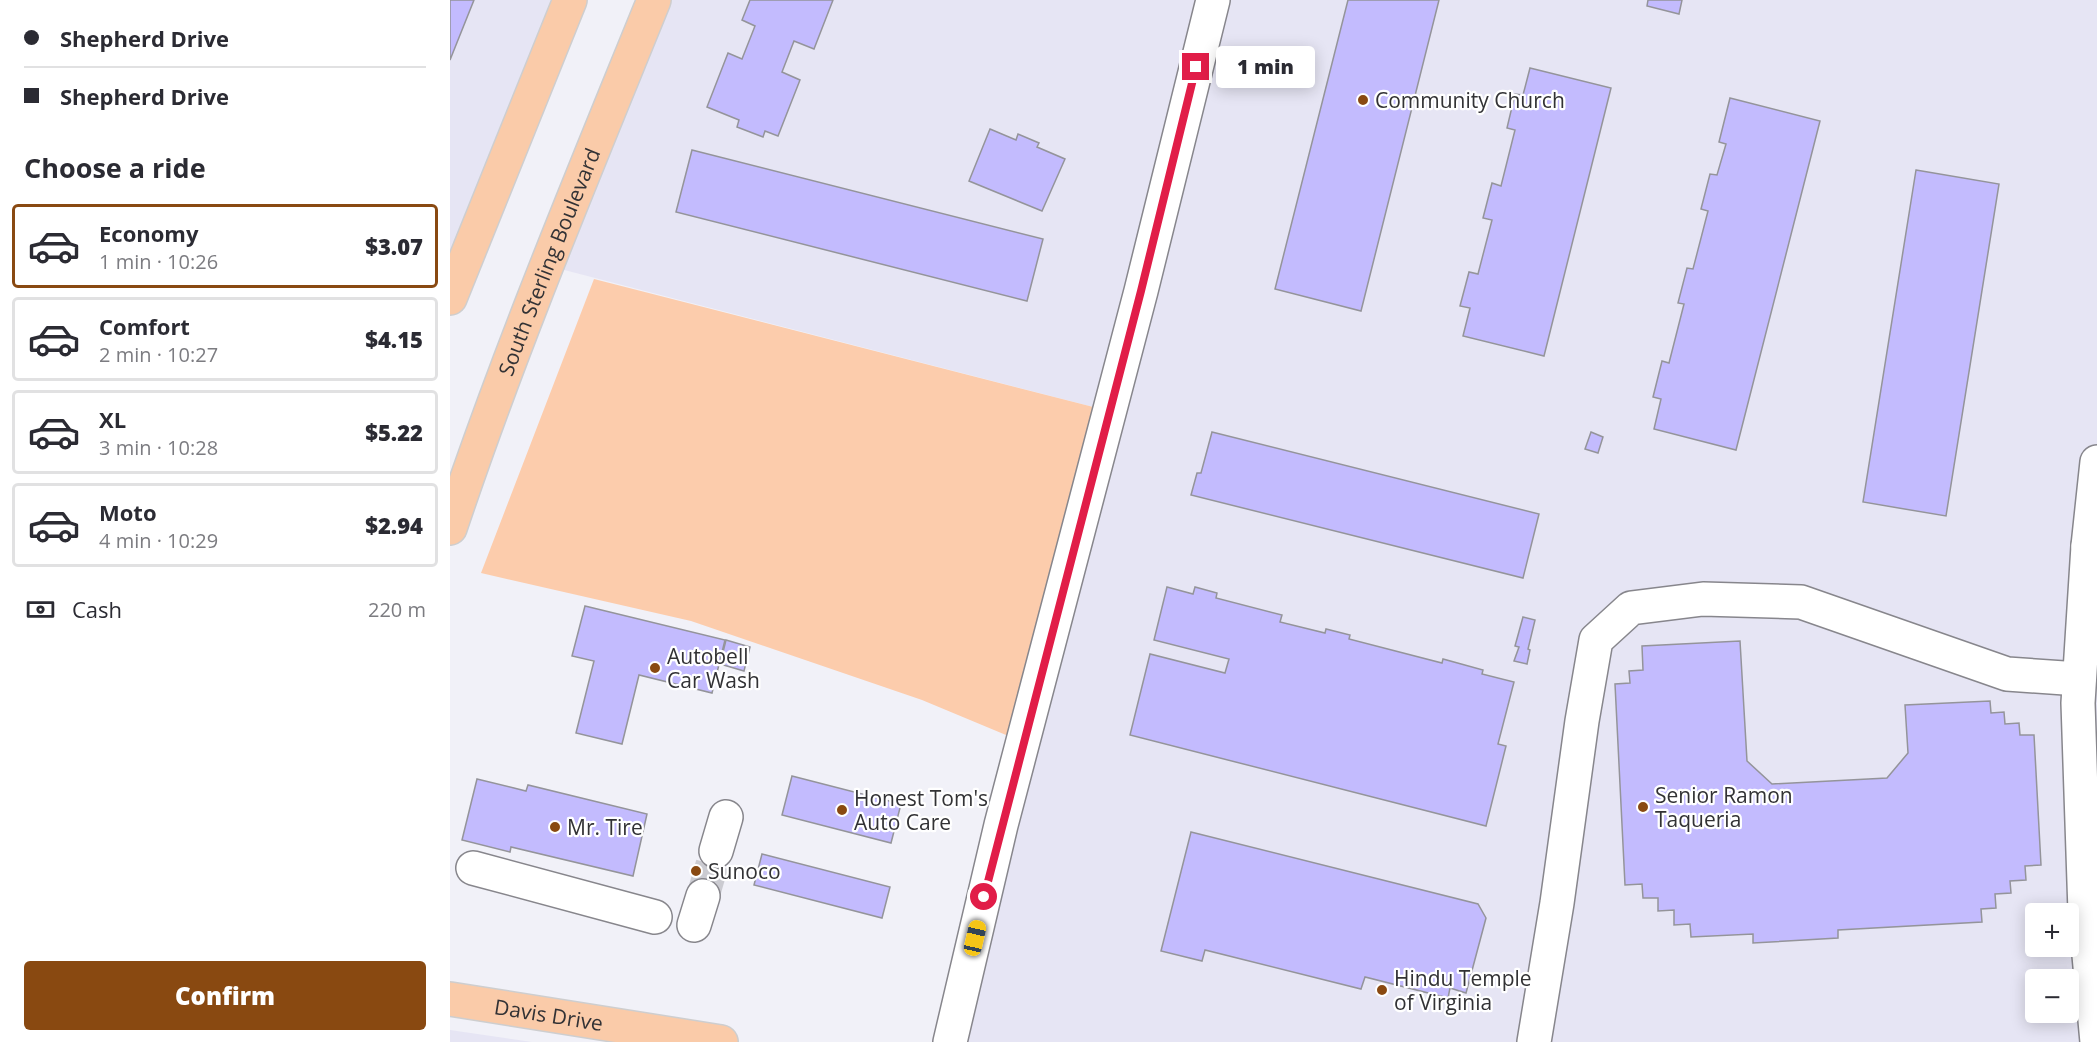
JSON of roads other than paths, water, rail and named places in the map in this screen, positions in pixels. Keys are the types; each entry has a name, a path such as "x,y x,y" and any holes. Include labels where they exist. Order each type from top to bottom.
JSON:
{"main road":[{"path":"450,298 570,0"},
{"name":"South Sterling Boulevard","path":"450,528 484,425 537,287 654,0"},
{"name":"Davis Drive","path":"450,999 721,1042"}],"street":[{"path":"950,1042 1001,825 1138,302 1213,0"},
{"path":"2097,462 2078,703 2085,912 2097,1042"},
{"path":"1534,1042 1596,640 1631,608 1702,599 1801,602 2007,674 2079,679"},
{"path":"716,851 726,817"},
{"path":"473,868 655,916"}],"tunnel":[{"path":"703,896 716,851"}],"place":[{"name":"Community Church","path":"1363,100"},
{"name":"Autobell Car Wash","path":"655,668"},
{"name":"Senior Ramon Taqueria","path":"1643,807"},
{"name":"Honest Tom's Auto Care","path":"842,810"},
{"name":"Mr. Tire","path":"555,827"},
{"name":"Sunoco","path":"696,871"},
{"name":"Hindu Temple of Virginia","path":"1382,990"}]}
